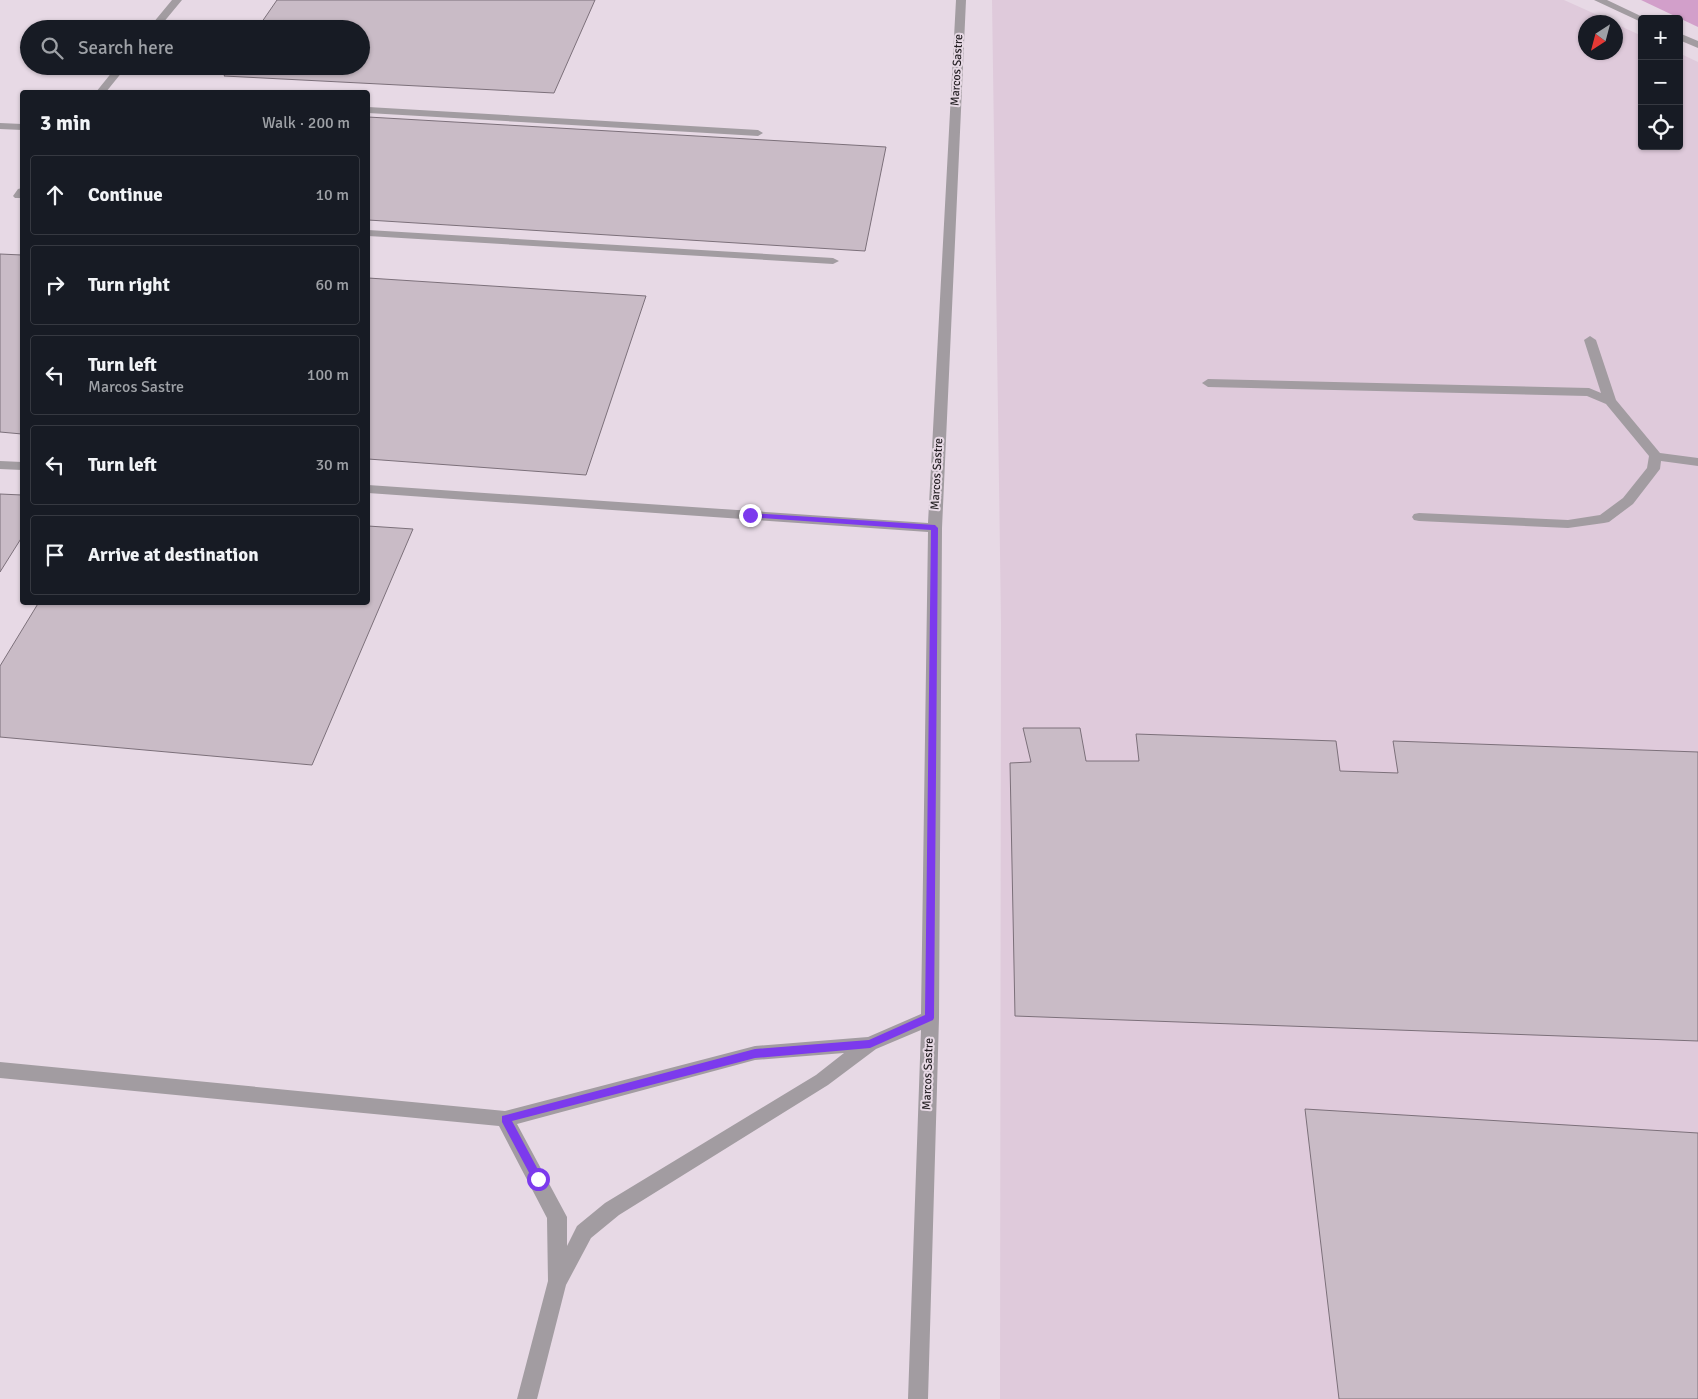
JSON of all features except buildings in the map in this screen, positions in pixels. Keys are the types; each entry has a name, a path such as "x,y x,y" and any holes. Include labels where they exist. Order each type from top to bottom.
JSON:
{"street":[{"path":"160,20 177,0"},
{"name":"Marcos Sastre","path":"918,1399 930,1018 935,528 961,0"},
{"path":"1600,0 1638,17"},
{"path":"1683,38 1698,45"},
{"path":"103,90 115,75"},
{"path":"370,110 758,133"},
{"path":"0,126 20,127"},
{"path":"370,234 833,261"},
{"path":"1590,340 1610,401 1656,456 1698,462"},
{"path":"1208,383 1589,392 1610,401"},
{"path":"1419,517 1568,524 1604,519 1628,501 1653,469 1656,456"},
{"path":"0,465 20,466"},
{"path":"370,490 935,528"},
{"path":"527,1399 557,1283 584,1232 612,1209 822,1080 870,1044 930,1018"},
{"path":"0,1070 505,1119 755,1054 870,1044"},
{"path":"505,1119 557,1217 557,1283"}],"shaded area":[{"path":"992,0 1564,0 1597,15 1578,15 1578,60 1623,60 1623,27 1638,34 1638,150 1683,150 1683,55 1698,62 1698,1399 1000,1399 1001,622"},
{"path":"1641,0 1698,0 1698,27 1683,20 1683,15 1673,15"}],"route":[{"path":"538,1179 505,1119 755,1054 870,1044 930,1018 935,528 750,515"}]}
